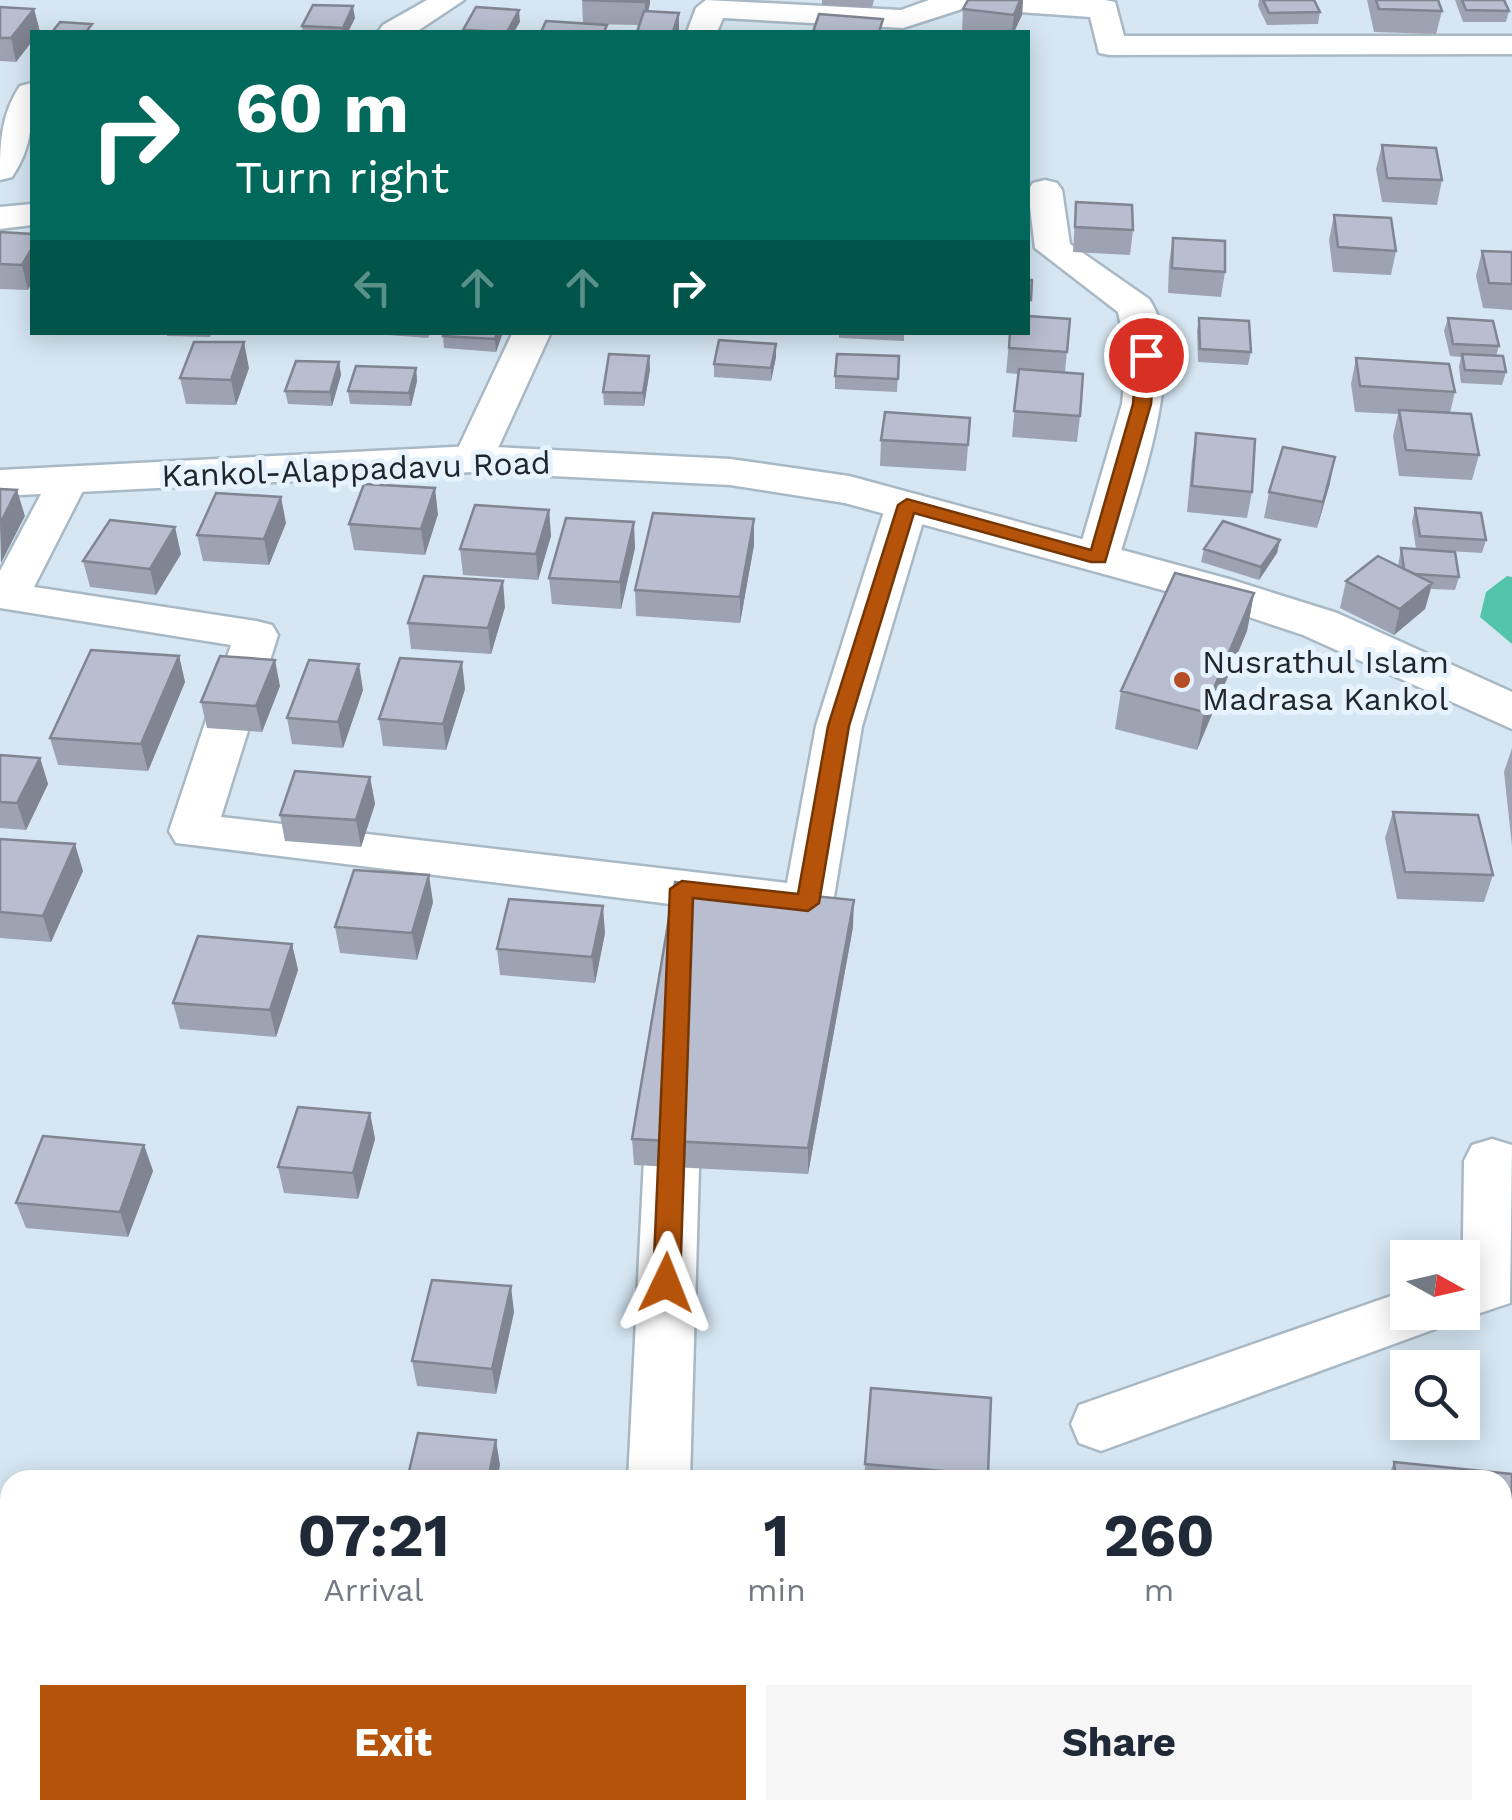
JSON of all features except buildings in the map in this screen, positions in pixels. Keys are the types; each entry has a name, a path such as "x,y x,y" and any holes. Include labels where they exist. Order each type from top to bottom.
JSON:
{"main road":[{"name":"Kankol-Alappadavu Road","path":"0,483 472,459 730,472 849,490 1320,624 1512,712"}],"street":[{"path":"397,30 449,0"},
{"path":"703,30 712,8 903,19 959,0"},
{"path":"968,0 1104,9 1110,46 1512,46"},
{"path":"0,170 30,98"},
{"path":"1045,190 1053,248 1136,307 1146,355 1142,404 1098,558"},
{"path":"0,218 30,215"},
{"path":"472,459 531,335"},
{"path":"69,479 4,600 256,635 193,831 808,903 838,726 907,505"},
{"path":"680,948 682,889"},
{"path":"659,1470 676,1046"},
{"path":"1480,1289 1489,1286 1492,1161 1512,1167"},
{"path":"1101,1424 1390,1321"}],"shaded area":[{"path":"1507,576 1512,577 1512,644 1480,617 1486,592"}],"place":[{"name":"Nusrathul Islam Madrasa Kankol","path":"1182,680"}],"route":[{"path":"666,1283 682,889 808,903 838,726 907,505 1098,558 1142,404 1146,355"}]}
